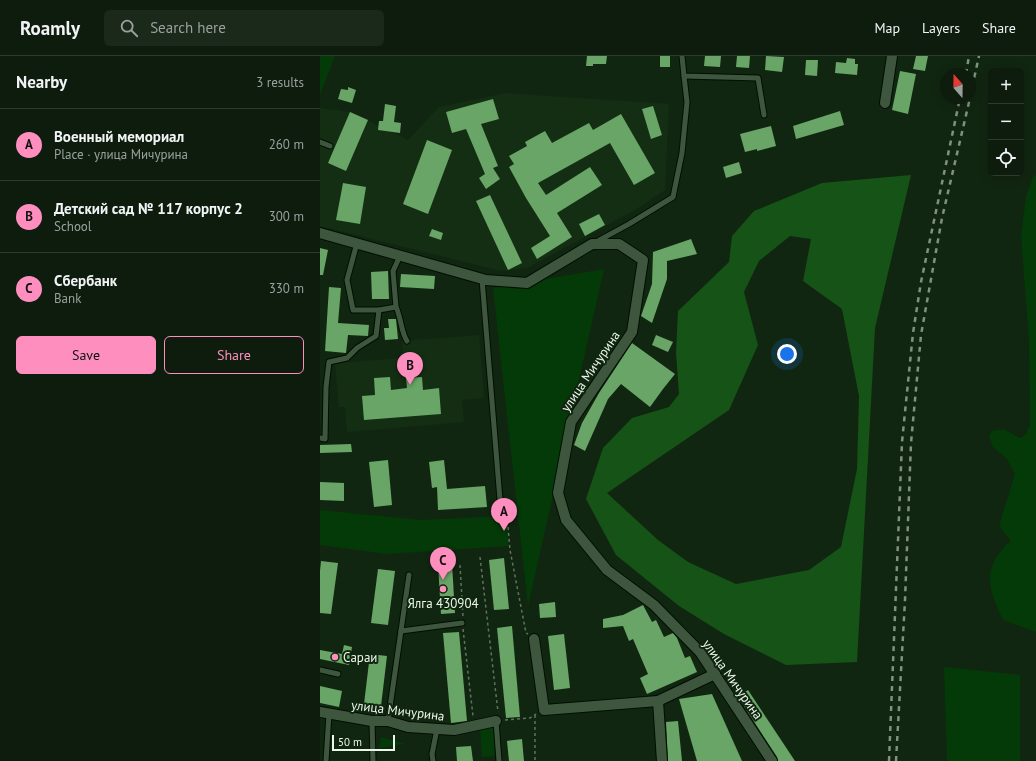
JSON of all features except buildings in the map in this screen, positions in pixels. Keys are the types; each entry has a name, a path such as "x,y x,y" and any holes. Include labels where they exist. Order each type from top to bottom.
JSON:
{"street":[{"path":"885,103 892,56"},
{"path":"320,232 482,279 527,283 592,244"},
{"name":"улица Мичурина","path":"592,244 619,244 642,260 632,332 571,422 558,492 566,520 606,570 654,605 700,652 772,761"},
{"path":"534,639 539,712 658,701 715,674"},
{"path":"658,701 662,761"},
{"name":"улица Мичурина","path":"324,713 372,721 388,721 408,727 454,730 497,721"}],"lane":[{"path":"592,244 629,224 673,197 682,153 687,102 682,56"},
{"path":"684,76 758,78 764,115"},
{"path":"320,142 330,146"},
{"path":"357,243 347,280 353,310 378,310 396,307"},
{"path":"401,255 393,271 396,307 401,316 405,337 408,341"},
{"path":"482,279 501,512"},
{"path":"320,438 325,439 326,387 329,362 347,358 357,348 376,336 378,310"},
{"path":"388,721 409,575"},
{"path":"401,631 462,623"},
{"path":"320,670 338,674"},
{"path":"324,713 326,761"},
{"path":"372,721 373,761"},
{"path":"497,721 499,761"},
{"path":"432,761 437,729"}],"path":[{"path":"480,557 497,721 530,718 539,712"},
{"path":"460,565 462,623 474,726"},
{"path":"535,761 539,712"}],"shaded area":[{"path":"320,56 335,56 320,95"},
{"path":"506,93 669,104 665,190 635,210 527,268 501,271 320,226 320,108 351,112 408,140 439,107"},
{"path":"911,175 875,328 857,662 786,665 724,634 679,606 616,555 586,499 603,448 632,418 669,407 679,394 676,353 678,311 729,262 732,236 754,211 822,183","holes":["790,236 811,239 803,281 842,309 859,396 857,469 841,547 809,570 736,584 688,562 658,540 607,493 729,410 758,345 744,292 759,261"]},
{"path":"1036,175 1036,632 1003,620 991,588 990,580 993,563 1002,549 1011,541 999,526 1015,474 1007,459 993,447 989,436 992,431 1004,429 1020,438 1025,435 1030,425 1029,340 1021,237 1026,196 1033,177"},
{"path":"604,269 528,606 493,288"},
{"path":"479,335 484,398 462,400 464,422 347,432 345,407 339,407 335,363 403,358 402,341"},
{"path":"320,510 421,520 508,516 508,546 387,554 320,545"},
{"path":"944,667 1020,675 1020,761 947,761"},
{"path":"480,728 494,728 495,756 482,757"},
{"path":"381,737 405,744 379,748"}],"railway":[{"path":"967,68 969,56"},
{"path":"976,70 979,56"},
{"path":"889,761 902,442 913,333 921,282 959,104"},
{"path":"896,761 905,600 911,443 921,335 942,218 969,104"}],"place":[{"name":"Детский сад № 117 корпус 2","path":"410,385"},
{"name":"Военный мемориал","path":"504,531"},
{"name":"Сбербанк","path":"443,580"},
{"name":"Ялга 430904","path":"443,589"},
{"name":"Сараи","path":"335,657"}]}
